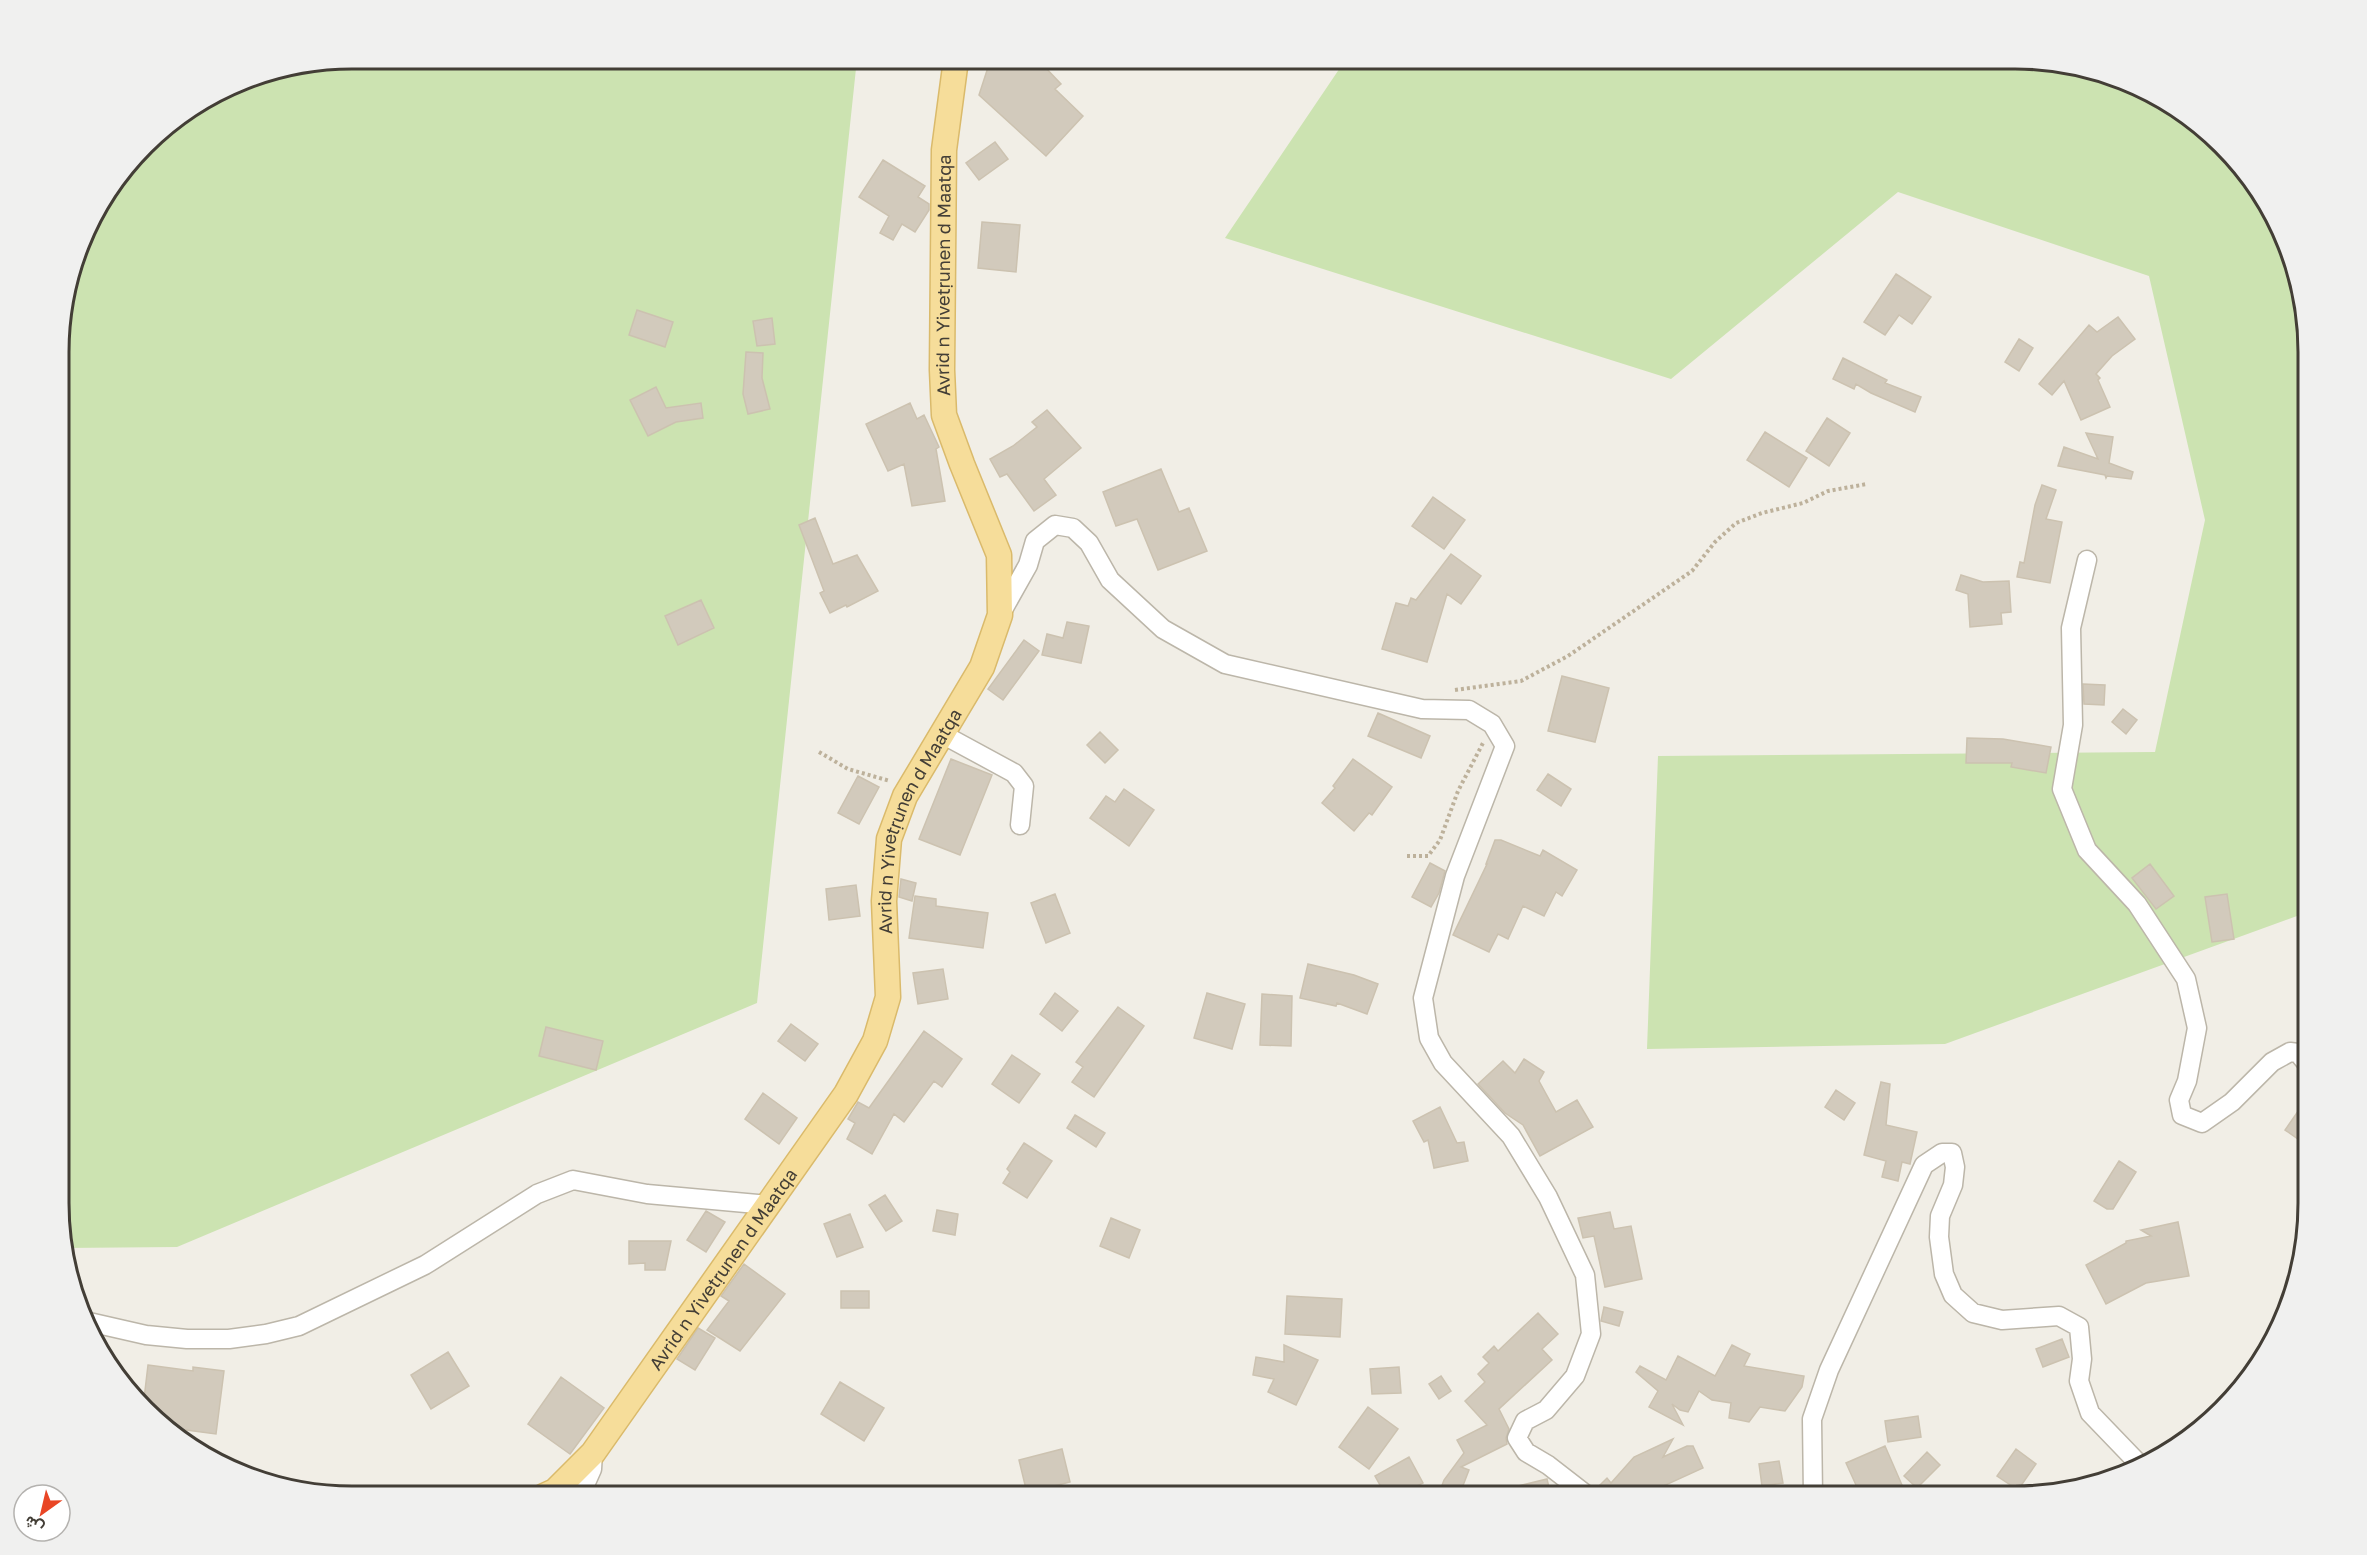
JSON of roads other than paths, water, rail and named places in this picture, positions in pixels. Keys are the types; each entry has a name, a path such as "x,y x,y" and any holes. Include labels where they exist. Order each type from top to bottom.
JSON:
{"main road":[{"name":"Avrid n Yivetṛunen d Maatqa","path":"560,1486 593,1453 846,1094 875,1041 888,997 884,901 889,839 910,788 982,667 1000,615 999,555 944,415 942,370 944,150 955,69"}],"street":[{"path":"1000,615 1028,565 1035,541 1054,525 1073,528 1089,543 1110,580 1163,629 1224,664 1422,709 1469,710 1492,724 1504,746 1455,876 1443,916 1423,998 1425,1018 1430,1038 1443,1063 1510,1136 1542,1187 1584,1275 1590,1334 1575,1376 1545,1410 1525,1421 1517,1438 1526,1452 1548,1465 1575,1486"},
{"path":"2086,560 2071,628 2073,725 2062,789 2087,850 2137,904 2186,979 2197,1028 2187,1081 2179,1100 2182,1115 2202,1123 2232,1102 2272,1062 2290,1052 2298,1053"},
{"path":"942,734 1014,773 1024,786 1020,825"},
{"path":"1813,1486 1812,1419 1828,1370 1924,1165 1942,1153 1952,1153 1955,1167 1953,1185 1940,1216 1939,1237 1944,1274 1953,1295 1972,1314 2002,1320 2059,1316 2079,1327 2082,1359 2079,1381 2090,1413 2135,1459"},
{"path":"96,1324 146,1335 187,1339 228,1339 299,1326 425,1265 537,1194 573,1180 647,1194 768,1205"},
{"path":"584,1486 592,1469 593,1453"}]}
